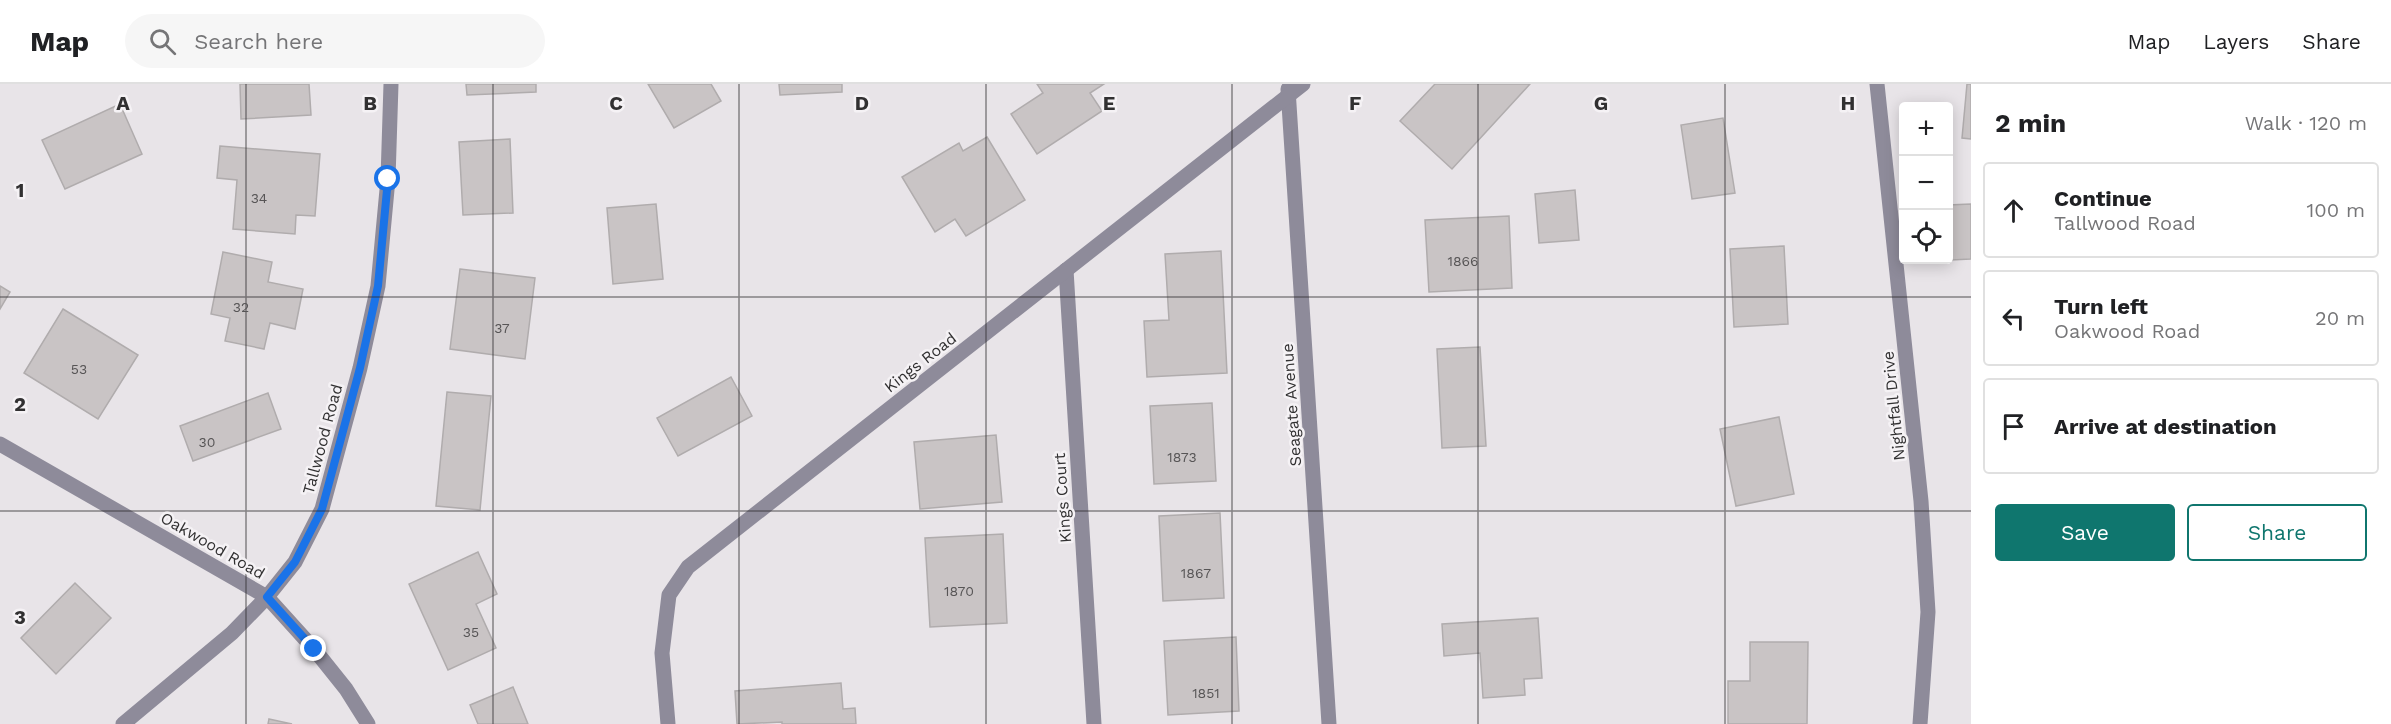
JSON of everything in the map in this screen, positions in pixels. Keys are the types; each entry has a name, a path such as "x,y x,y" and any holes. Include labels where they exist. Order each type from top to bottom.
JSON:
{"street":[{"name":"Tallwood Road","path":"123,724 232,633 267,597 295,562 322,509 360,368 378,286 388,179 391,84"},
{"name":"Kings Road","path":"668,724 662,653 669,595 688,567 1066,270 1288,90 1303,84"},
{"name":"Nightfall Drive","path":"1877,84 1921,501 1928,612 1920,724"},
{"name":"Seagate Avenue","path":"1288,90 1329,724"},
{"name":"Kings Court","path":"1066,270 1094,724"},
{"name":"Oakwood Road","path":"0,444 267,597 314,649 368,724"}],"building":[{"path":"240,84 309,84 311,115 241,119"},
{"path":"466,84 536,84 536,92 467,95"},
{"path":"648,84 711,84 721,101 674,128"},
{"path":"779,84 842,84 842,92 780,95"},
{"path":"1037,84 1104,84 1090,93 1102,111 1037,154 1011,114 1043,93"},
{"path":"1435,84 1530,84 1452,169 1400,121"},
{"path":"1967,84 1971,84 1971,139 1962,138"},
{"path":"120,104 142,154 65,189 42,140"},
{"path":"1723,118 1735,193 1692,199 1681,125"},
{"path":"987,137 1025,200 966,236 955,219 935,232 902,177 959,143 963,151"},
{"path":"510,139 513,213 463,215 459,142"},
{"path":"220,146 320,154 315,216 296,215 295,234 233,229 237,180 217,178"},
{"path":"1575,190 1579,240 1539,243 1535,194"},
{"path":"656,204 663,279 613,284 607,208"},
{"path":"1971,204 1971,259 1953,260 1953,205"},
{"path":"1509,216 1512,288 1429,292 1425,220"},
{"path":"1784,246 1788,324 1734,327 1730,249"},
{"path":"1221,251 1227,373 1147,377 1144,321 1169,320 1165,254"},
{"path":"223,252 272,262 268,282 303,289 295,329 270,323 264,349 225,341 230,318 211,314"},
{"path":"460,269 535,278 525,359 450,349"},
{"path":"0,286 10,292 0,309"},
{"path":"63,309 138,355 98,419 24,373"},
{"path":"1480,347 1486,446 1442,448 1437,349"},
{"path":"731,377 752,416 678,456 657,418"},
{"path":"447,392 491,396 480,510 436,506"},
{"path":"268,393 281,429 193,461 180,426"},
{"path":"1212,403 1216,481 1154,484 1150,406"},
{"path":"1779,417 1794,494 1736,506 1720,429"},
{"path":"996,435 1002,502 920,509 914,442"},
{"path":"1220,513 1224,598 1163,601 1159,516"},
{"path":"1003,534 1007,623 930,627 925,538"},
{"path":"478,552 497,594 476,604 496,648 448,670 409,584"},
{"path":"75,583 111,618 56,674 21,638"},
{"path":"1538,618 1542,678 1524,679 1525,695 1483,698 1480,653 1444,656 1442,624"},
{"path":"1236,637 1239,711 1168,715 1164,641"},
{"path":"1750,642 1808,642 1807,724 1728,724 1728,681 1750,681"},
{"path":"841,683 843,709 855,708 856,724 782,724 782,722 737,724 735,691"},
{"path":"513,687 528,724 478,724 470,705"},
{"path":"269,719 292,724 268,724"}],"route":[{"path":"314,649 267,597 295,562 322,509 360,368 378,286 388,179"}]}
